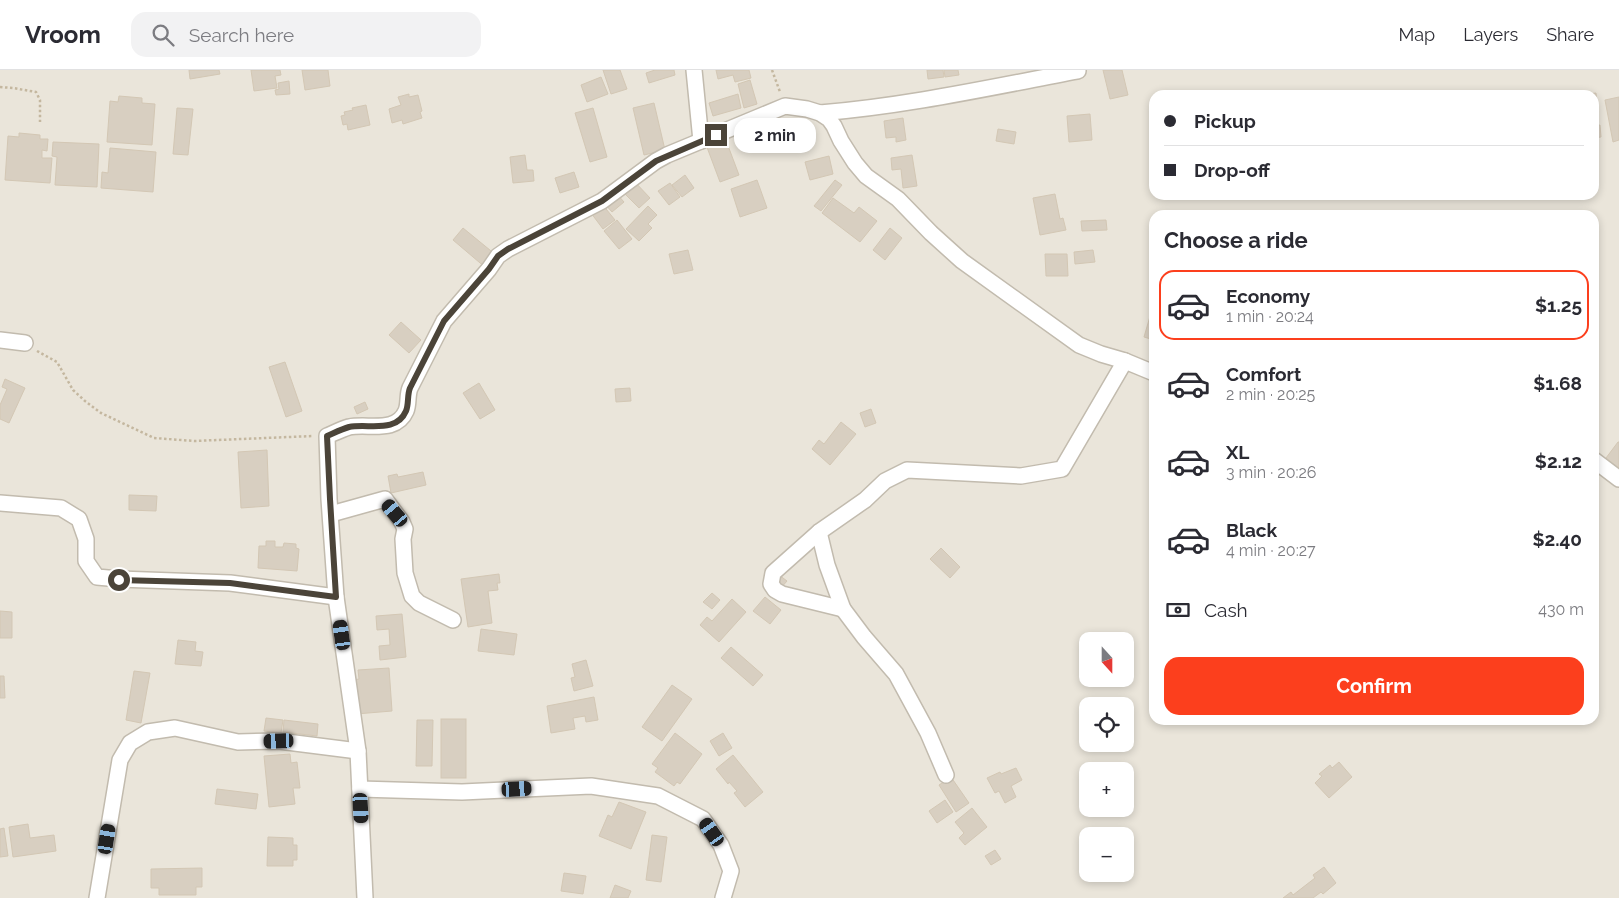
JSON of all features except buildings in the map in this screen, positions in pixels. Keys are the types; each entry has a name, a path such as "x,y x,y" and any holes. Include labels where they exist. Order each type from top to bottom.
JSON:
{"street":[{"path":"694,70 702,141"},
{"path":"820,113 924,100 1078,72"},
{"path":"365,898 358,751 336,597 327,436 350,427 389,426 400,420 407,409 407,395 410,388 444,321 498,256 508,249 602,201 656,161 785,106 807,109 820,113 829,119 855,163 866,176 898,199 962,261 1079,344 1149,371"},
{"path":"0,340 25,343"},
{"path":"843,609 782,594 774,590 771,584 773,574 819,532 865,500 886,481 908,470 1021,476 1062,469 1125,360"},
{"path":"1599,464 1619,479"},
{"path":"331,514 385,499 405,529 405,573 412,596 419,603 453,620"},
{"path":"0,503 61,508 79,519 86,539 86,561 97,577 119,580 230,583 336,597"},
{"path":"819,532 827,565 843,609 896,674 928,733 946,774"},
{"path":"97,898 120,760 130,743 148,732 175,728 238,742 279,741 358,751"},
{"path":"360,790 462,792 591,786 658,796 703,819 721,845 731,871 723,898"}],"path":[{"path":"772,70 785,106"},
{"path":"0,88 36,92 40,100 40,122"},
{"path":"25,343 57,362 72,390 101,413 154,438 194,441 327,436"}],"shaded area":[{"path":"0,70 1619,70 1619,898 0,898"}],"route":[{"path":"119,580 230,583 336,597 327,436 350,427 389,426 400,420 407,409 407,395 410,388 444,321 498,256 508,249 602,201 656,161 716,135"}]}
